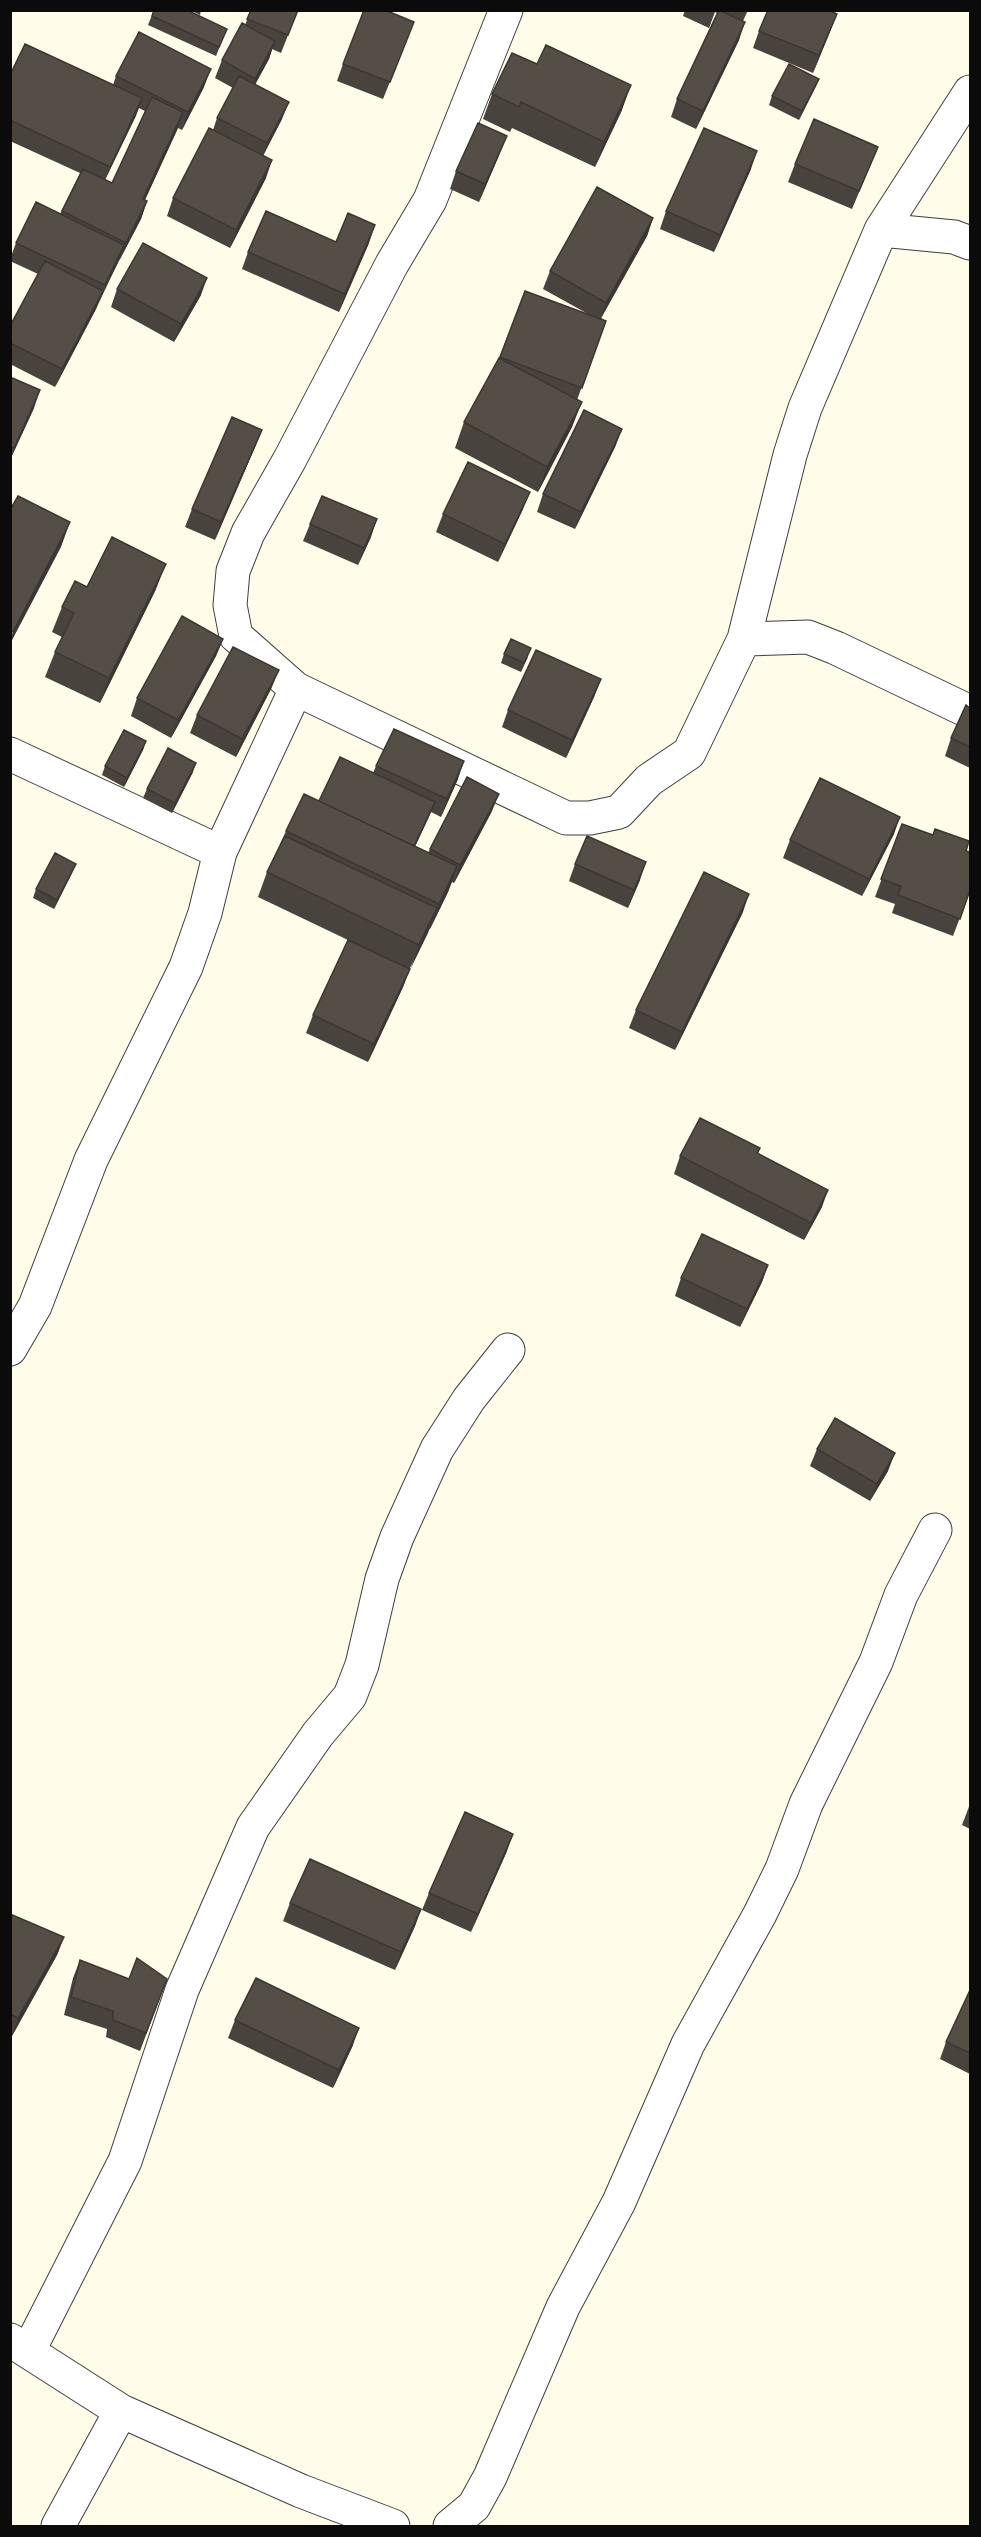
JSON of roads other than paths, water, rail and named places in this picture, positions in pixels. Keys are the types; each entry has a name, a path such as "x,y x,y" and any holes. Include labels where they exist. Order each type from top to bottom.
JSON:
{"street":[{"path":"506,10 430,200 392,264 290,459 248,533 233,571 230,604 236,636 296,689 566,818 590,818 619,812 648,780 689,753 744,639 790,455 805,408 881,230 970,92"},
{"path":"881,230 954,237 970,243"},
{"path":"744,639 807,637 836,648 970,712"},
{"path":"10,1349 35,1306 91,1160 186,967 205,913 220,852 296,689"},
{"path":"10,754 220,852"},
{"path":"393,2526 301,2491 121,2411 20,2345 125,2161 182,1990 253,1827 318,1734 351,1696 362,1665 382,1579 397,1537 437,1449 470,1398 508,1350"},
{"path":"450,2526 474,2506 490,2477 563,2307 619,2202 688,2044 760,1914 782,1869 806,1804 847,1724 876,1662 902,1595 935,1530"},
{"path":"58,2526 121,2411"}]}
